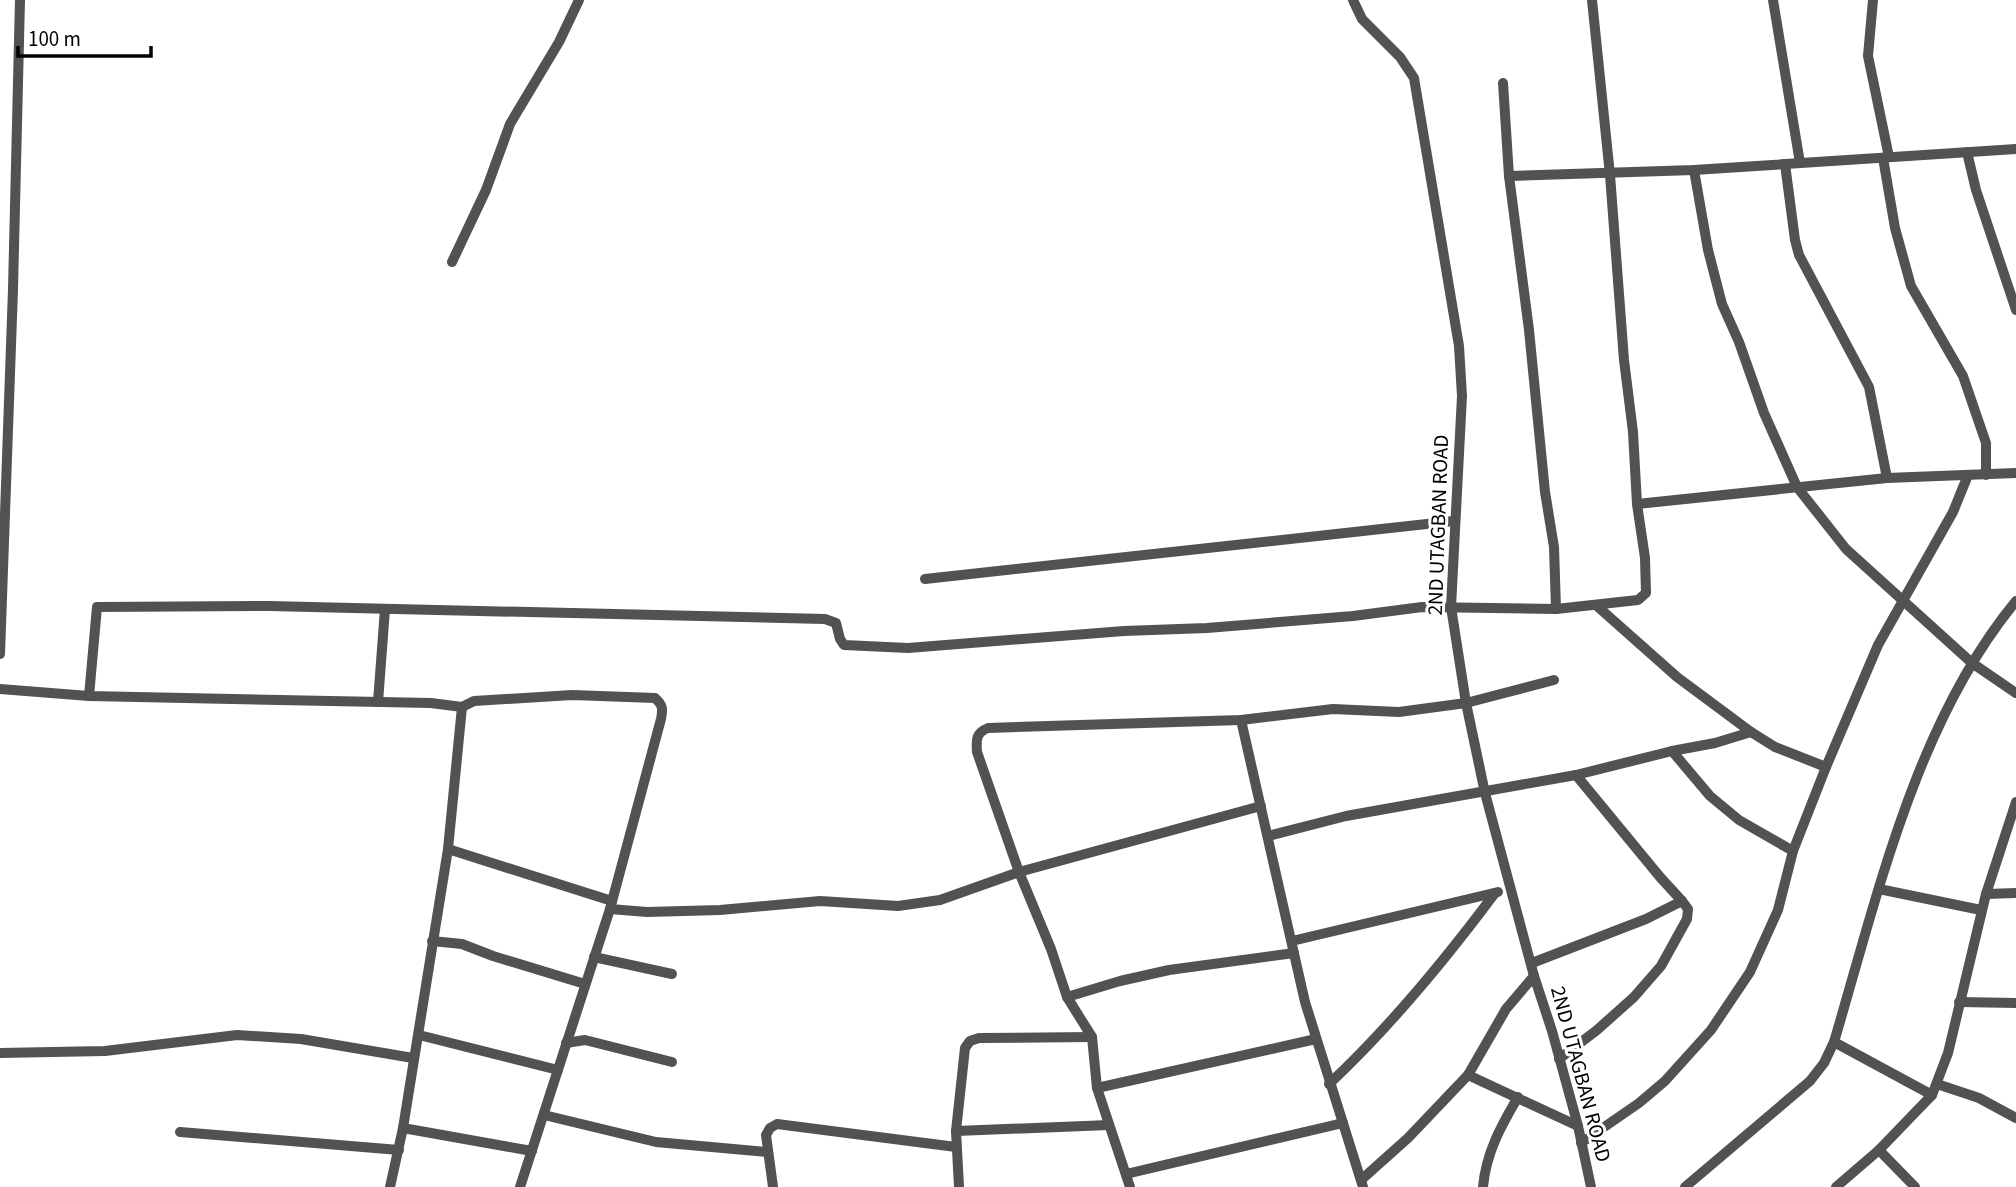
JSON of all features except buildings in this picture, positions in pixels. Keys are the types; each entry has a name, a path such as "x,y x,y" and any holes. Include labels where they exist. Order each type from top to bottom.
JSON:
{"street":[{"path":"0,654 20,0"},
{"path":"452,262 486,190 510,124 559,42 579,0"},
{"name":"2ND UTAGBAN ROAD","path":"1353,0 1362,19 1399,57 1414,78 1459,346 1462,396 1451,607 1465,702 1485,793 1578,1126 1591,1187"},
{"path":"89,696 97,607 269,606 825,619 836,623 840,639 845,645 908,648 1125,631 1207,628 1353,616 1422,607 1556,609 1638,600 1646,593 1645,558 1637,504 1610,174 1591,0"},
{"path":"1773,0 1800,163"},
{"path":"1872,0 1868,56 1895,228 1912,286 1963,376 1984,435 1986,475"},
{"path":"1503,83 1509,176 1529,330 1545,492 1554,547 1556,609"},
{"path":"1509,176 1694,170 2016,149"},
{"path":"1967,152 1976,190 2016,310"},
{"path":"1785,164 1799,255 1870,387 1887,478"},
{"path":"1694,170 1722,304 1740,342 1764,413 1797,487 1846,549 1972,663 2016,693"},
{"path":"1637,504 1887,478 2016,473"},
{"path":"1581,1143 1639,1103 1665,1081 1711,1030 1750,972 1778,910 1793,851 1878,645 1953,512 1968,475"},
{"path":"925,579 1454,521"},
{"path":"1685,1187 1810,1081 1824,1063 1834,1042 1909,798 1928,749 1972,663 1990,634 2016,601"},
{"path":"1597,606 1677,677 1751,732 1775,747 1826,767"},
{"path":"379,702 385,609"},
{"path":"1130,1187 1097,1088 1091,1037 1067,997 1051,949 1019,872 977,752 976,740 980,732 988,728 1044,725 1241,720 1333,709 1399,712 1465,702 1554,680"},
{"path":"0,689 89,696 430,703 463,707 474,701 572,695 655,698 661,702 661,719 611,905 520,1187"},
{"path":"390,1187 419,1035 447,849 463,707"},
{"path":"1241,720 1316,1039 1362,1183 1408,1139 1468,1074 1506,1009 1534,976"},
{"path":"1268,836 1346,816 1576,775 1751,732"},
{"path":"1672,751 1710,796 1739,820 1793,851"},
{"path":"1559,1059 1634,997 1661,966 1687,919 1688,909 1576,775"},
{"path":"1836,1187 1879,1150 1932,1095 1948,1053 1981,910 2016,802"},
{"path":"447,849 611,905 647,912 720,910 820,901 898,906 940,900 1019,872 1261,806"},
{"path":"1880,889 1981,910"},
{"path":"1292,941 1511,890"},
{"path":"1329,1084 1387,1025 1465,933 1495,893"},
{"path":"1986,894 2016,893"},
{"path":"1532,963 1646,919 1682,901"},
{"path":"432,941 461,944 585,984"},
{"path":"1067,997 1169,970 1294,953"},
{"path":"594,957 672,974"},
{"path":"1959,1002 2016,1003"},
{"path":"0,1053 105,1051 237,1035 301,1039 413,1058"},
{"path":"419,1035 558,1070"},
{"path":"959,1187 956,1131 965,1048 970,1041 979,1038 1091,1037"},
{"path":"1097,1088 1316,1039"},
{"path":"566,1043 585,1040 672,1062"},
{"path":"1834,1042 1932,1095"},
{"path":"1468,1074 1578,1126"},
{"path":"1937,1084 1979,1098 2016,1118"},
{"path":"1483,1187 1492,1144 1518,1097"},
{"path":"544,1115 656,1142 767,1152"},
{"path":"1126,1174 1343,1123"},
{"path":"773,1187 766,1135 770,1128 778,1124 956,1147"},
{"path":"956,1131 1109,1125"},
{"path":"403,1128 532,1151"},
{"path":"180,1132 399,1150"},
{"path":"1879,1150 1915,1187"}]}
